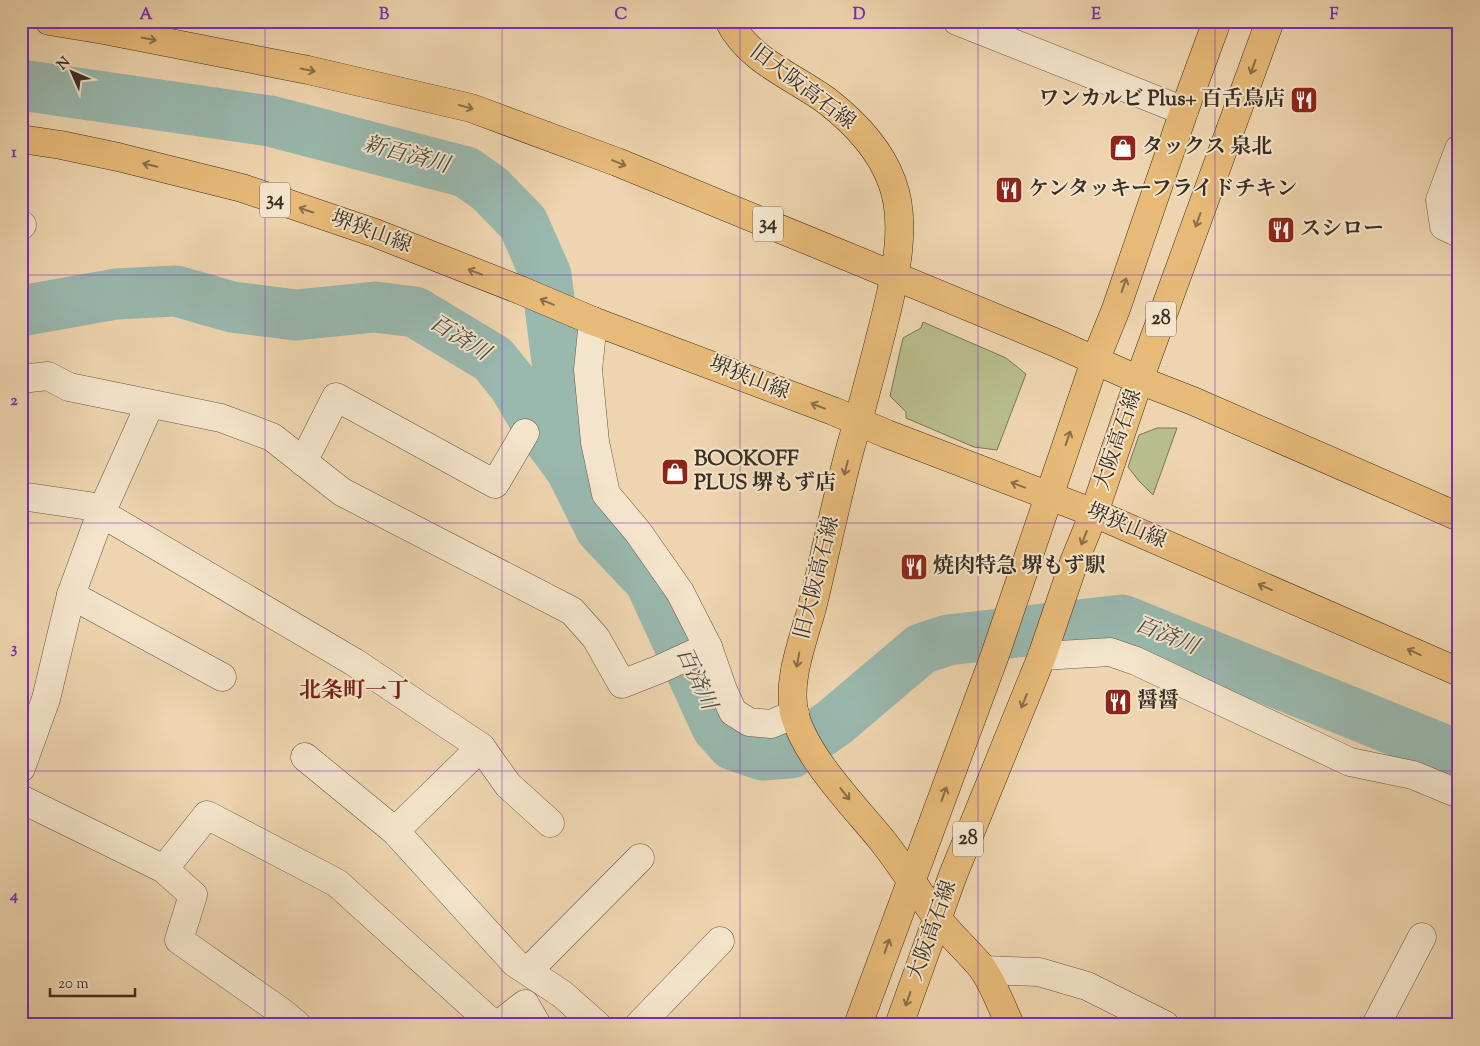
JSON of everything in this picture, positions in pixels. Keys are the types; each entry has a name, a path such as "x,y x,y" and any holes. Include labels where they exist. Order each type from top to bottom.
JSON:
{"main road":[{"name":"34","path":"49,21 308,70 471,108 617,162 896,277 1193,401 1459,517"},
{"name":"旧大阪高石線","path":"729,21 743,43 782,73 826,100 858,128 872,145 893,183 899,216 896,277 850,451 811,612 800,645 792,698 796,718 814,756 912,879 936,918 984,970 1010,1025"},
{"name":"大阪高石線","path":"858,1025 995,655 1095,360 1116,309 1216,21"},
{"name":"大阪高石線","path":"899,1025 936,918 1042,656 1054,618 1094,513 1139,380 1270,21"},
{"name":"堺狭山線","path":"21,139 118,157 242,188 375,233 583,317 859,421 887,434 1094,513 1459,672"}],"street":[{"path":"957,21 1184,111"},
{"path":"1459,150 1440,200 1444,226 1459,233"},
{"path":"583,317 595,442 606,494 638,532 680,592 708,647 722,690 733,712 749,722 771,724 796,718"},
{"path":"21,380 48,376 69,387 221,418 272,437 342,492 572,611 596,638 622,684 708,647"},
{"path":"303,462 336,397 495,484 525,433"},
{"path":"21,768 46,699 71,594 101,513 150,404"},
{"path":"21,496 89,506 354,662 481,747 508,785 550,823"},
{"path":"71,594 222,677"},
{"path":"1042,656 1110,652 1136,661 1350,762 1413,774 1459,794"},
{"path":"395,830 481,747"},
{"path":"305,757 395,830 515,963 562,994 597,1025"},
{"path":"21,799 164,869 194,895 179,940 283,1013 297,1025"},
{"path":"164,869 207,816 338,883 494,1025"},
{"path":"528,971 640,858"},
{"path":"1376,1025 1422,936"},
{"path":"639,1025 720,941"},
{"path":"984,970 1039,972 1087,986 1165,1025"},
{"path":"498,1025 525,1004 537,1025"}],"green space":[{"path":"923,322 1006,358 1026,374 997,450 974,447 906,418 906,412 890,396 903,338 921,328"},
{"path":"1157,428 1177,428 1153,495 1128,467 1139,435"}],"waterway":[{"name":"新百済川","path":"21,85 270,121 466,172 490,189 523,223 546,275 570,463"},
{"name":"百済川","path":"21,311 116,294 176,291 232,307 296,315 375,307 415,312 493,359 514,385 534,419 571,469 601,529 650,581 717,727 733,745 762,755 791,753 835,722 921,649 948,640 1122,620 1459,756"}],"place":[{"name":"ワンカルビ Plus+ 百舌鳥店","path":"1304,100"},
{"name":"タックス 泉北","path":"1123,148"},
{"name":"ケンタッキーフライドチキン","path":"1009,190"},
{"name":"スシロー","path":"1281,230"},
{"name":"BOOKOFF PLUS 堺もず店","path":"675,472"},
{"name":"焼肉特急 堺もず駅","path":"914,567"},
{"name":"醤醤","path":"1118,702"}],"district":[{"name":"北条町一丁","path":"354,692"}]}
